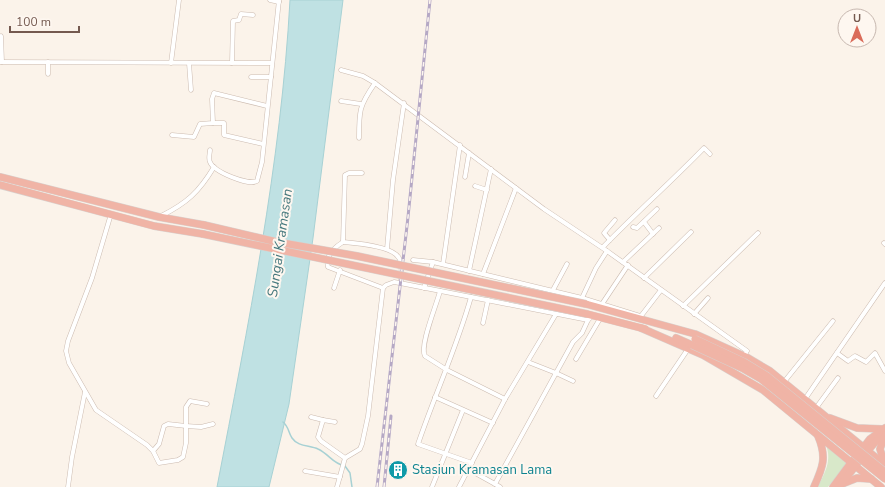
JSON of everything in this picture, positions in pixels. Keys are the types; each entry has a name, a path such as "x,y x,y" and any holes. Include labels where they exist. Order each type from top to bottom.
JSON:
{"highway":[{"path":"0,177 159,217 204,225 277,242 357,256 584,301 702,336 744,356 770,371 885,465"},
{"path":"0,185 154,226 203,234 592,316 641,328 692,344 744,362 767,376 885,472"},
{"path":"641,318 761,379 885,479"},
{"path":"692,344 703,355 762,390 880,486"},
{"path":"823,414 857,428 885,431"},
{"path":"837,486 867,449 874,435 885,431"},
{"path":"885,431 880,449 885,465"},
{"path":"814,487 824,458 823,448 816,433"},
{"path":"837,486 857,478 871,479"}],"street":[{"path":"172,63 179,0"},
{"path":"210,150 209,161 214,167 230,177 255,182 257,180 260,172 264,144 279,1 270,0"},
{"path":"232,63 234,21 239,20 241,14 253,15"},
{"path":"1,36 1,62 272,63"},
{"path":"48,62 48,74"},
{"path":"189,63 192,90"},
{"path":"341,70 363,76 404,103 544,209 603,247 694,314 748,351 744,356"},
{"path":"251,77 271,77"},
{"path":"359,138 359,112 361,104 375,83"},
{"path":"213,122 212,99 214,93 267,106"},
{"path":"341,101 361,104"},
{"path":"387,249 393,180 404,103"},
{"path":"172,135 194,137 200,124 213,122 224,123 224,135 264,144"},
{"path":"443,264 460,146"},
{"path":"603,247 704,148 710,154"},
{"path":"465,178 469,153"},
{"path":"159,217 191,198 199,190 214,167"},
{"path":"469,271 491,169"},
{"path":"343,242 345,175 349,173 362,173"},
{"path":"475,186 487,190"},
{"path":"483,274 516,188"},
{"path":"633,226 636,228 657,209"},
{"path":"112,214 92,278 68,341 66,351 69,363 96,410 147,445 153,451 160,464 181,459 184,454 186,443 185,412 190,401 207,404"},
{"path":"610,240 604,233 615,220"},
{"path":"644,222 653,234"},
{"path":"623,262 659,228"},
{"path":"644,278 691,232"},
{"path":"683,306 758,233"},
{"path":"383,288 340,270 328,267 326,264 334,248 343,242 387,249 397,255 400,260 401,283"},
{"path":"584,301 596,268 607,250"},
{"path":"413,260 443,264 553,290 584,301 602,304 641,318 661,290"},
{"path":"424,288 433,262"},
{"path":"553,290 566,264"},
{"path":"602,304 614,283 628,265"},
{"path":"334,288 340,270"},
{"path":"337,487 344,460 360,449 362,444 368,416 383,288 386,285 394,282 401,283 556,314 592,316"},
{"path":"806,399 885,283"},
{"path":"440,291 425,339 423,353 425,356 447,370 505,399"},
{"path":"471,297 460,336 418,444 472,463"},
{"path":"694,314 708,298"},
{"path":"483,323 488,300"},
{"path":"459,487 505,399 556,314"},
{"path":"576,359 592,316"},
{"path":"494,484 573,342 582,333 592,316"},
{"path":"784,382 833,321"},
{"path":"656,396 692,344"},
{"path":"837,353 848,361 851,361 855,356 866,362 874,353 885,371"},
{"path":"528,362 572,381"},
{"path":"816,408 838,378"},
{"path":"68,487 72,457 86,392"},
{"path":"435,397 493,423"},
{"path":"432,487 463,410"},
{"path":"311,417 335,422"},
{"path":"323,420 318,434 319,439 344,460"},
{"path":"153,451 159,444 164,426 168,424 201,427 213,424"},
{"path":"468,469 500,487"},
{"path":"305,471 340,477"}],"green space":[{"path":"826,445 847,464 828,487 818,487 828,461 828,451"}],"water":[{"name":"Sungai Kramasan","path":"290,0 343,0 313,238 289,404 269,487 217,487 262,245 279,123 286,61"}],"waterway":[{"path":"283,422 297,443 318,449 337,463 345,466 350,473 352,487"}],"railway":[{"path":"377,487 408,217 430,0"},
{"path":"384,487 391,416"}],"place":[{"name":"Stasiun Kramasan Lama","path":"398,470"}]}
